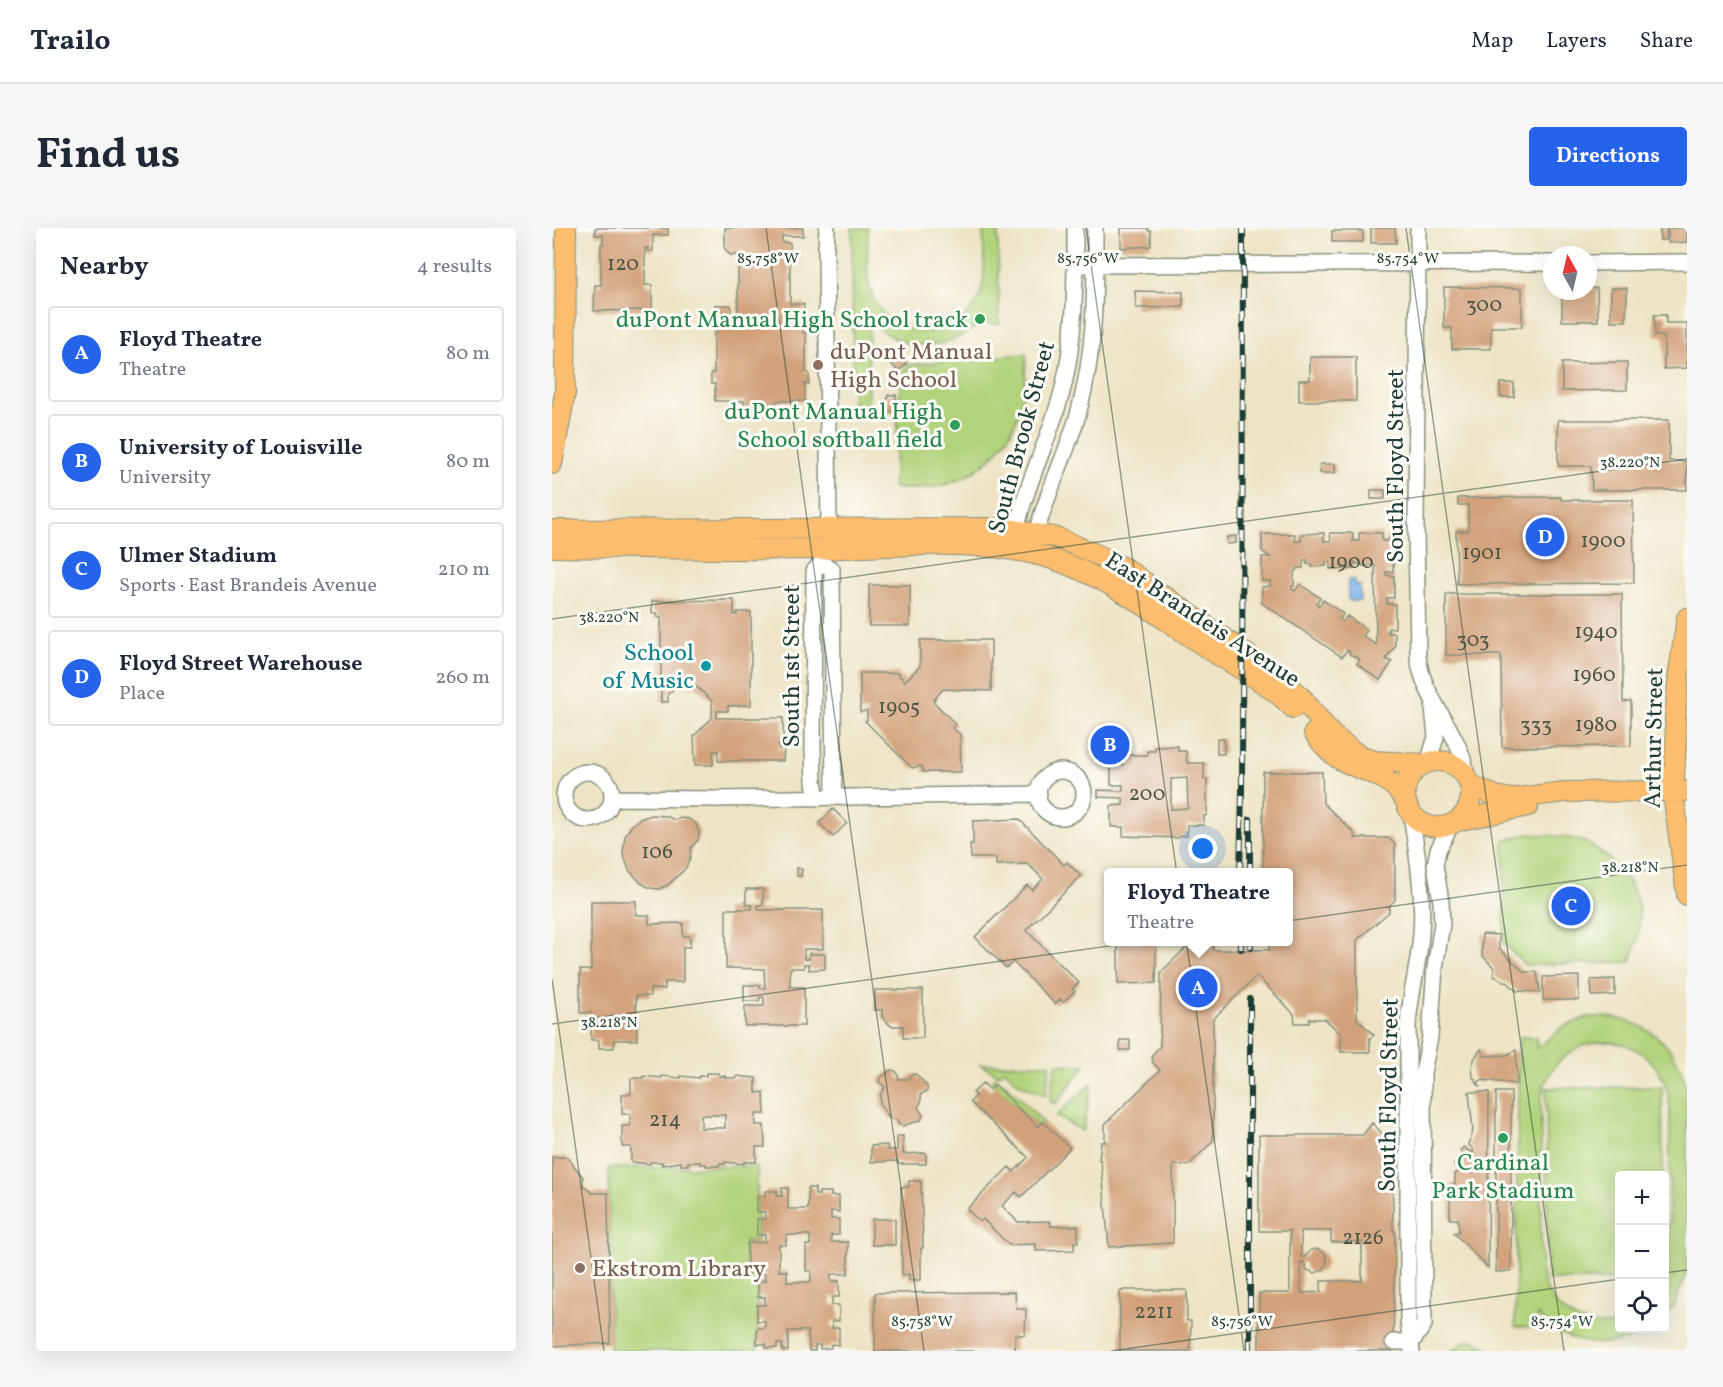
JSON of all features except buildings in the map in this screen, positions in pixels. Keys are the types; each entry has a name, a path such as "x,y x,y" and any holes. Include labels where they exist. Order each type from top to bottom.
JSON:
{"main road":[{"path":"552,464 566,393 559,268 566,228"},
{"name":"East Brandeis Avenue","path":"552,530 990,528 1016,530 1058,538 1126,569 1280,678 1302,698 1332,735 1353,752 1374,761 1426,764"},
{"name":"East Brandeis Avenue","path":"552,547 821,556 942,546 1022,552 1070,565 1127,594 1269,687 1298,714 1324,746 1342,761 1384,778 1399,790 1410,814"},
{"name":"Arthur Street","path":"1687,618 1675,718 1687,895"},
{"path":"1676,742 1687,762"},
{"path":"1342,761 1382,789 1407,818 1410,814"},
{"path":"1594,793 1444,827 1430,826 1410,814 1407,783 1417,769 1426,764 1438,762 1448,763 1461,771 1468,781 1496,796 1510,799 1564,792 1680,791"},
{"path":"1454,823 1465,813 1470,802 1468,781"}],"street":[{"path":"821,556 825,528 827,228"},
{"name":"South Brook Street","path":"1022,552 1016,530 1064,384 1071,348 1075,309 1075,228"},
{"name":"South Brook Street","path":"1022,552 1036,534 1074,427 1086,382 1095,320 1095,228"},
{"name":"South Floyd Street","path":"1418,228 1416,528 1418,656 1423,682 1461,751 1468,781"},
{"path":"1597,263 1687,262"},
{"path":"1075,265 1543,263"},
{"name":"South 1st Street","path":"821,556 832,569 825,798"},
{"name":"South Floyd Street","path":"1426,764 1436,736 1432,701"},
{"path":"612,798 825,798 1038,794"},
{"name":"South Floyd Street","path":"1410,814 1422,916 1408,1025 1408,1332 1412,1347"},
{"name":"South Floyd Street","path":"1412,1347 1424,1325 1422,1086 1430,1037 1435,968 1442,924 1435,865 1438,850 1454,823"},
{"path":"1393,1342 1412,1347"}],"green space":[{"name":"duPont Manual High School track","path":"852,228 868,228 868,277 871,292 879,308 891,320 905,328 921,331 937,330 952,325 966,315 977,301 984,275 983,228 998,228 999,324 980,323 951,340 919,345 896,339 869,321 868,406 853,407"},
{"name":"duPont Manual High School softball field","path":"1026,354 1024,389 1018,415 1012,430 993,455 969,475 939,486 893,488 901,373 909,365"},
{"path":"1528,834 1563,837 1584,842 1604,854 1624,875 1636,898 1640,922 1630,962 1525,965 1504,944 1504,840"},
{"path":"1588,1017 1606,1017 1624,1020 1654,1034 1676,1059 1683,1075 1687,1094 1687,1271 1675,1304 1669,1312 1670,1106 1662,1078 1648,1058 1629,1046 1607,1042 1586,1045 1566,1056 1550,1073 1541,1098 1541,1264 1543,1279 1548,1293 1565,1313 1590,1323 1615,1324 1615,1333 1642,1333 1621,1341 1592,1343 1578,1340 1564,1335 1538,1315 1537,1328 1515,1327 1519,1037 1536,1037 1537,1048 1563,1027"},
{"path":"980,1064 1050,1064 1046,1096 1018,1083 1005,1069 999,1075"},
{"path":"1056,1064 1085,1065 1056,1104 1050,1101"},
{"path":"994,1078 1007,1085 1043,1122 1038,1127 991,1081"},
{"path":"1092,1083 1083,1131 1056,1116"},
{"path":"1662,1087 1663,1171 1615,1171 1615,1280 1548,1280 1546,1088"},
{"path":"757,1166 757,1241 745,1241 746,1274 757,1275 757,1351 610,1351 609,1168"},
{"path":"1473,1340 1490,1351 1452,1351 1466,1341"}],"water":[{"path":"1348,580 1355,580 1356,586 1360,586 1360,601 1350,601 1348,598"}],"railway":[{"path":"1240,868 1243,228"},
{"path":"1250,819 1250,868"},
{"path":"1250,999 1250,1351"}],"place":[{"name":"duPont Manual High School track","path":"980,319"},
{"name":"duPont Manual High School","path":"818,365"},
{"name":"duPont Manual High School softball field","path":"955,425"},
{"name":"Floyd Street Warehouse","path":"1545,537"},
{"name":"School of Music","path":"706,666"},
{"name":"University of Louisville","path":"1110,745"},
{"name":"Ulmer Stadium","path":"1571,906"},
{"name":"Floyd Theatre","path":"1198,988"},
{"name":"Cardinal Park Stadium","path":"1503,1138"},
{"name":"Ekstrom Library","path":"580,1268"}]}
